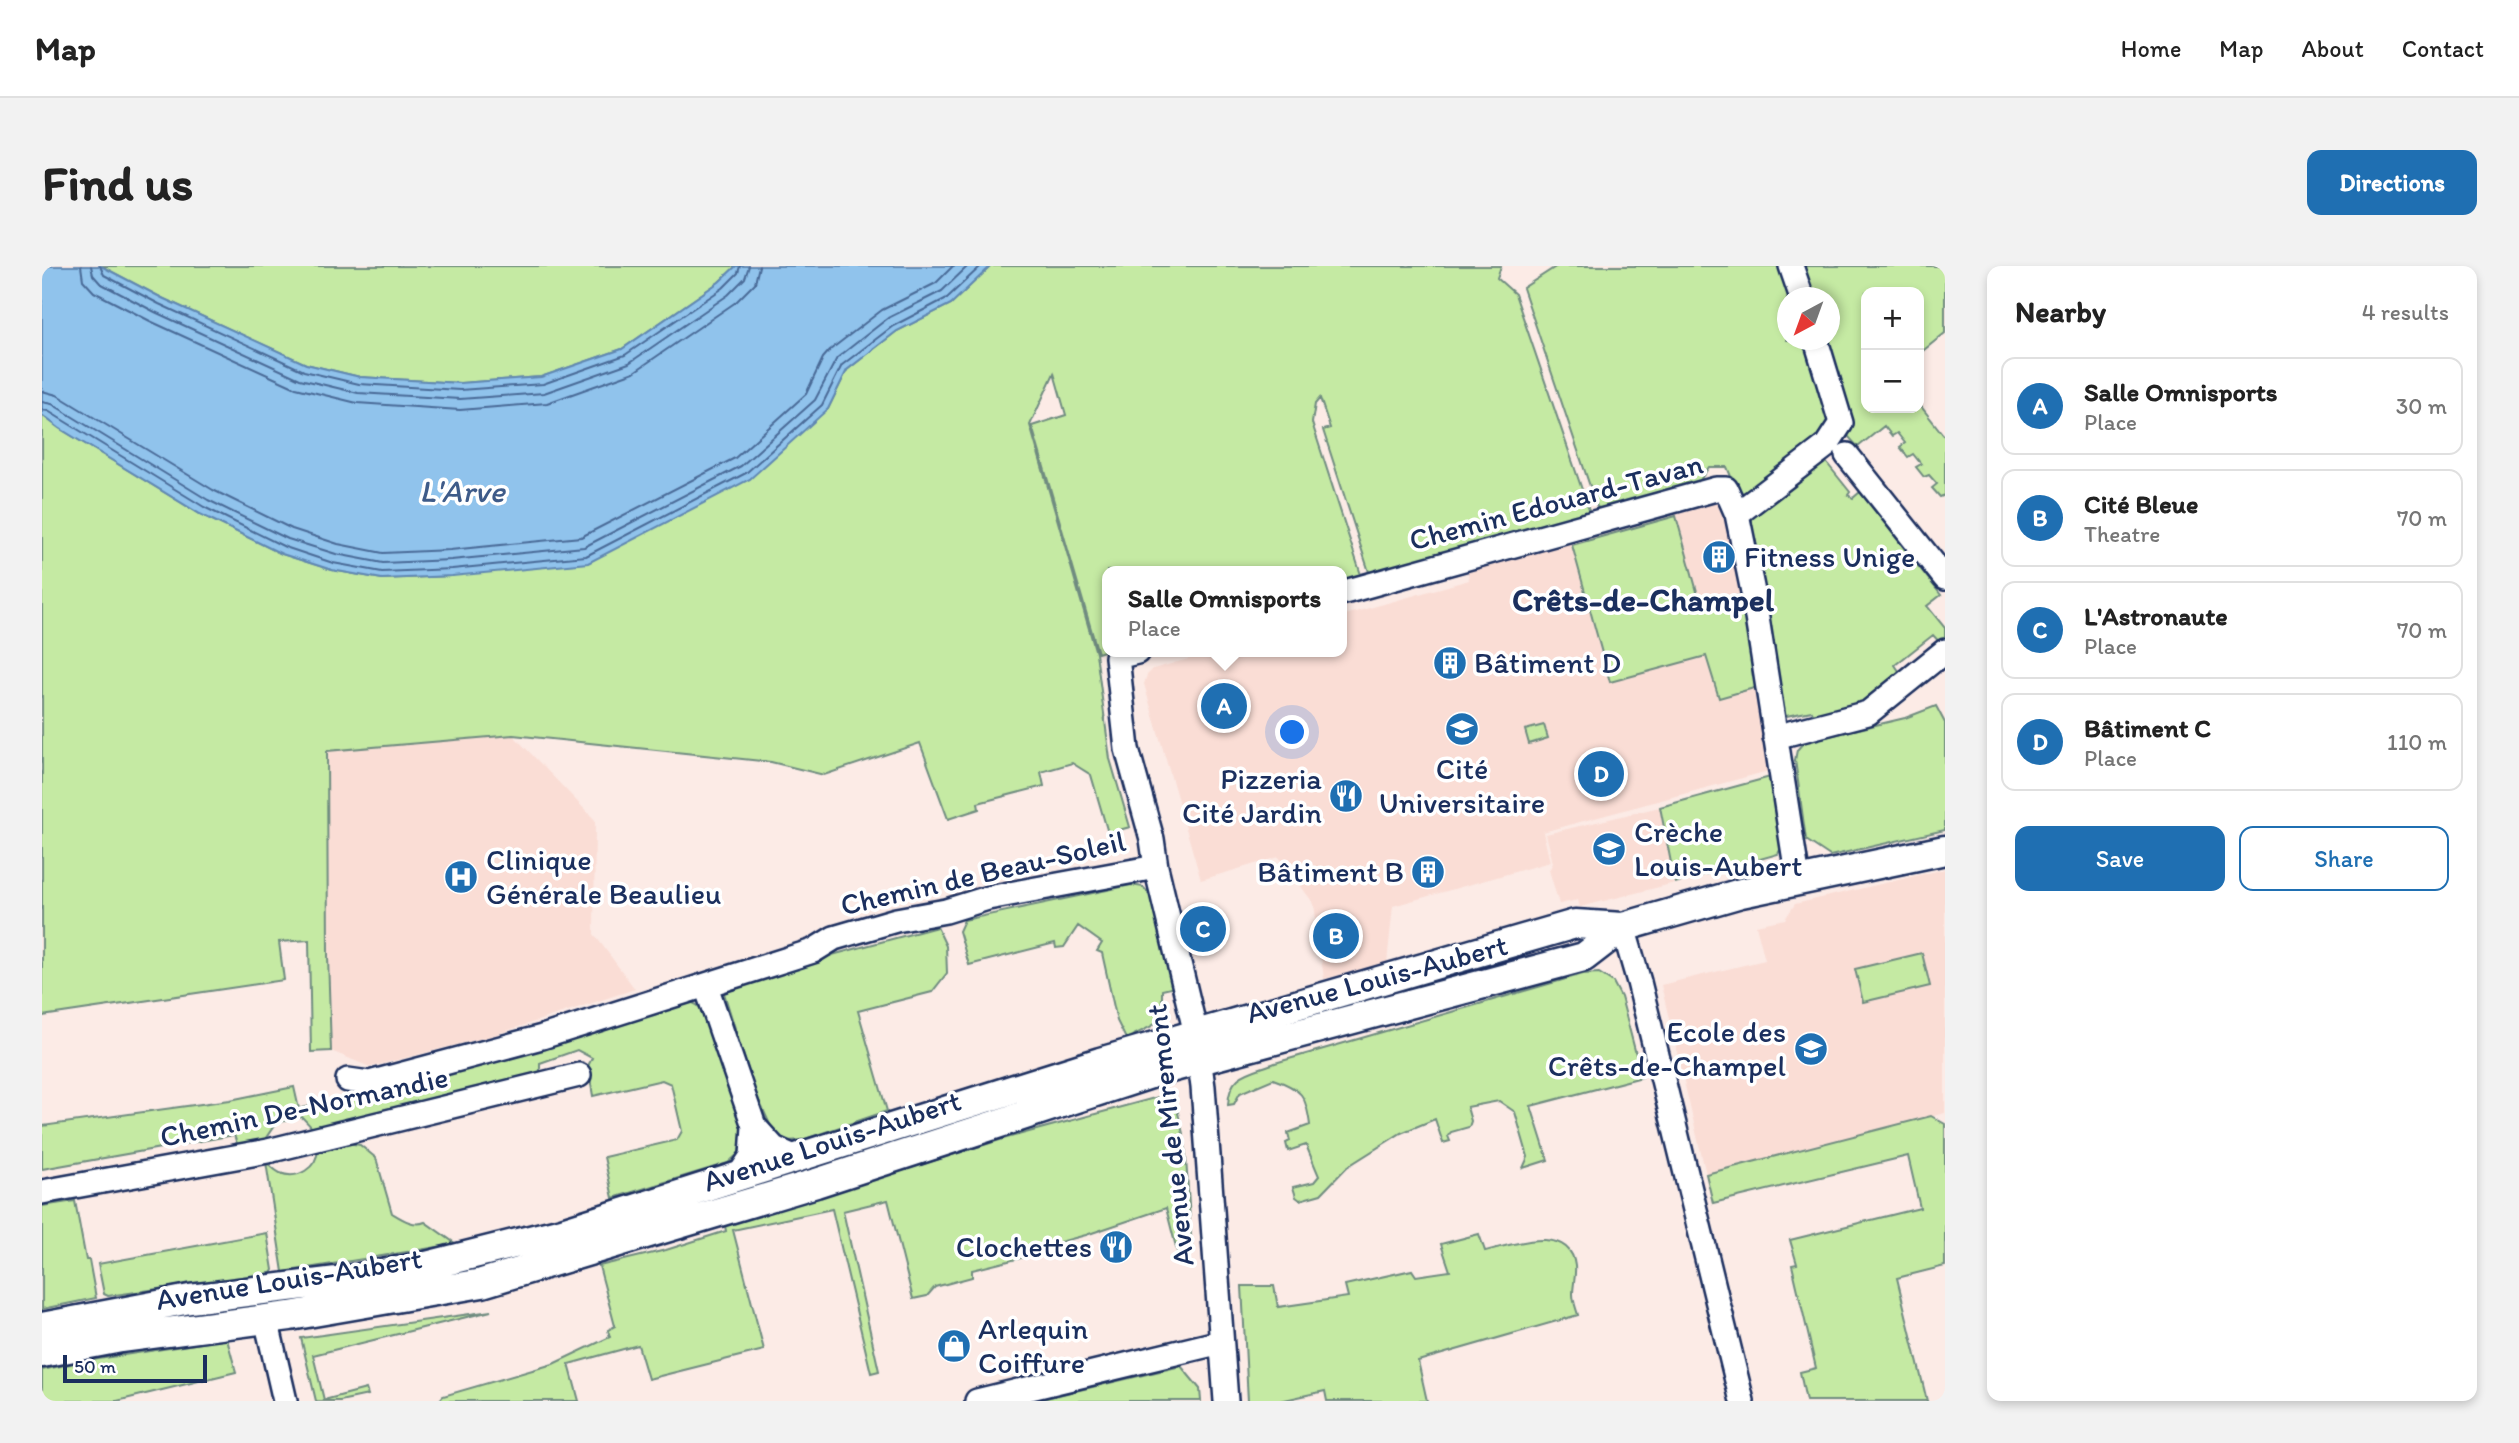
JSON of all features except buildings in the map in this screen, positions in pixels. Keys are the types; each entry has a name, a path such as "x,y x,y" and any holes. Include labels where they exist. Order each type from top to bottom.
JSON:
{"main road":[{"name":"Avenue Louis-Aubert","path":"42,1327 180,1301 353,1279 426,1266 562,1232 794,1157 1198,1047 1575,924 1623,927 1741,893 1945,850"},
{"name":"Avenue Louis-Aubert","path":"42,1353 121,1338 266,1319 482,1283 816,1183 1155,1072 1198,1047"}],"street":[{"path":"1791,266 1798,287"},
{"path":"1737,514 1826,446 1841,423 1819,350"},
{"path":"1846,455 1945,578"},
{"name":"Chemin Edouard-Tavan","path":"1347,591 1716,489 1726,489 1737,514 1753,592 1798,880"},
{"path":"1775,737 1868,713 1945,651"},
{"path":"1117,657 1127,749 1152,839 1156,867"},
{"name":"Chemin de Beau-Soleil","path":"348,1080 369,1083 541,1037 813,951 834,939 896,920 946,911 988,898 1156,867"},
{"name":"Avenue de Miremont","path":"1156,867 1198,1047 1226,1401"},
{"path":"1623,927 1639,982 1742,1401"},
{"path":"706,986 754,1126 774,1148 794,1157"},
{"name":"Chemin De-Normandie","path":"42,1192 268,1151 579,1075"},
{"path":"738,1177 751,1156 754,1126"},
{"path":"266,1319 285,1401"},
{"path":"977,1401 1221,1342"}],"shaded area":[{"name":"Cité Universitaire","path":"1725,498 1753,630 1772,770 1543,832 1550,862 1393,906 1387,963 1324,979 1314,904 1279,857 1201,880 1144,684 1147,675 1153,669 1195,657 1347,657 1347,614 1469,580 1467,567"},
{"name":"Clinique Générale Beaulieu","path":"513,735 595,820 594,934 635,989 491,1036 370,1067 331,1051 327,751"},
{"name":"Crèche Louis-Aubert","path":"1660,807 1675,883 1580,907 1578,900 1559,904 1549,870 1553,863 1546,834"},
{"name":"Ecole des Crêts-de-Champel","path":"1945,869 1945,1113 1706,1174 1661,985 1765,960 1756,925 1785,919 1795,904"}],"green space":[{"path":"101,266 736,266 719,282 622,349 541,377 460,383 360,377 306,364 162,298"},
{"path":"991,266 1501,266 1497,278 1515,294 1589,510 1585,515 1370,575 1323,430 1330,428 1320,398 1315,404 1312,423 1362,578 1347,582 1347,566 1102,566 1102,652 1098,653 1032,426 1066,415 1054,373 1030,425 1096,653 1110,759 1130,827 1108,833 1091,775 1072,763 1041,772 1044,786 978,803 979,809 948,819 920,743 824,775 771,762 513,735 327,751 331,1051 311,1052 309,940 279,942 284,980 42,1016 42,415 200,514 282,554 332,570 382,579 452,576 828,409 847,370 897,331 951,304"},
{"path":"1557,266 1785,266 1792,287 1777,287 1777,350 1813,350 1833,408 1829,432 1753,492 1738,493 1727,467 1709,467 1696,486 1605,511 1597,507 1523,288"},
{"path":"1797,266 1945,266 1945,333 1924,350 1924,287 1861,287 1861,413 1924,413 1924,410 1945,437 1945,495 1940,497 1932,488 1937,484 1929,475 1924,477 1916,467 1921,464 1913,454 1908,457 1900,447 1905,443 1897,433 1892,436 1884,426 1858,447 1847,435 1851,430 1825,350 1840,350 1840,287 1804,287"},
{"path":"1822,457 1850,492 1848,495 1853,498 1860,492 1941,595 1927,606 1945,628 1945,644 1943,646 1933,635 1895,665 1901,674 1862,704 1814,716 1812,711 1781,717 1769,641 1765,590 1752,532 1752,515"},
{"path":"1676,516 1701,606 1741,595 1761,686 1719,698 1706,656 1610,682 1572,545"},
{"path":"1936,706 1945,723 1945,830 1830,856 1806,840 1795,760 1797,750 1804,742 1905,718"},
{"path":"1544,725 1548,738 1529,744 1525,730"},
{"path":"1774,776 1784,842 1778,854 1675,883 1660,807"},
{"path":"1131,885 1143,887 1151,896 1175,987 1162,990 1162,1016 1152,1026 1126,1039 1117,1021 1102,953 1097,951 1102,943 1078,926 1064,947 1056,948 1055,943 969,965 959,931 964,920"},
{"path":"937,927 946,946 947,973 932,992 858,1011 887,1111 802,1140 787,1141 773,1131 755,1092 723,990 817,959"},
{"path":"1922,953 1930,986 1863,1002 1855,969"},
{"path":"1599,973 1613,982 1621,997 1642,1077 1531,1106 1548,1160 1523,1168 1528,1157 1515,1112 1499,1101 1467,1107 1471,1121 1469,1127 1451,1132 1448,1136 1450,1141 1443,1143 1435,1119 1401,1133 1347,1167 1321,1194 1300,1200 1293,1187 1314,1182 1319,1176 1306,1145 1288,1151 1286,1143 1290,1141 1288,1133 1310,1125 1307,1107 1301,1094 1273,1079 1240,1093 1234,1104 1228,1105 1229,1094 1236,1080 1257,1069 1583,974"},
{"path":"687,1000 706,1014 745,1142 740,1143 739,1153 728,1163 613,1198 604,1157 677,1140 682,1131 671,1084 662,1080 593,1096 588,1066 592,1058 577,1050 540,1063 540,1076 315,1131 302,1117 276,1123 263,1142 238,1147 234,1135 42,1169 42,1126 230,1100 294,1087 299,1109 540,1047"},
{"path":"1158,1097 1177,1109 1185,1142 1192,1253 1178,1255 1166,1208 1086,1235 1030,1250 1029,1256 972,1270 972,1277 935,1287 927,1296 913,1299 888,1200 843,1211 879,1371 871,1373 832,1209 733,1230 764,1350 648,1379 638,1345 569,1364 579,1401 439,1401 443,1396 553,1364 610,1337 608,1330 615,1326 599,1266 666,1250 726,1231 725,1226 1003,1139"},
{"path":"1931,1116 1945,1124 1945,1266 1897,1278 1927,1401 1806,1401 1800,1372 1816,1368 1792,1265 1797,1264 1790,1240 1920,1208 1908,1156 1713,1203 1706,1174"},
{"path":"347,1143 360,1145 376,1158 392,1213 412,1223 425,1222 456,1244 283,1272 266,1162 280,1173 293,1175 310,1167 318,1149"},
{"path":"75,1201 96,1298 42,1309 42,1206"},
{"path":"267,1233 273,1270 271,1273 108,1296 104,1294 98,1264"},
{"path":"1479,1234 1485,1251 1538,1240 1562,1245 1571,1253 1575,1266 1573,1297 1578,1315 1418,1361 1427,1401 1327,1401 1325,1391 1280,1401 1248,1401 1242,1286 1274,1286 1278,1307 1348,1297 1345,1285 1412,1270 1416,1276 1450,1271 1441,1244"},
{"path":"491,1311 313,1355 324,1400 366,1389 368,1395 340,1401 316,1401 301,1338"},
{"path":"227,1339 236,1372 117,1401 42,1401 42,1370"},
{"path":"1181,1366 1200,1389 1201,1401 1033,1401"}],"water":[{"name":"L'Arve","path":"42,266 101,266 162,298 306,364 360,377 460,383 541,377 622,349 719,282 736,266 991,266 951,304 897,331 847,370 828,409 750,479 588,563 452,576 382,579 332,570 282,554 200,514 42,415"}],"place":[{"name":"Fitness Unige","path":"1719,557"},
{"name":"Bâtiment D","path":"1450,663"},
{"name":"Salle Omnisports","path":"1224,706"},
{"name":"Cité Universitaire","path":"1462,729"},
{"name":"Bâtiment C","path":"1601,774"},
{"name":"Pizzeria Cité Jardin","path":"1346,796"},
{"name":"Crèche Louis-Aubert","path":"1609,849"},
{"name":"Bâtiment B","path":"1428,872"},
{"name":"Clinique Générale Beaulieu","path":"461,877"},
{"name":"L'Astronaute","path":"1203,929"},
{"name":"Cité Bleue","path":"1336,936"},
{"name":"Ecole des Crêts-de-Champel","path":"1811,1049"},
{"name":"Clochettes","path":"1116,1247"},
{"name":"Arlequin Coiffure","path":"954,1346"}],"district":[{"name":"Crêts-de-Champel","path":"1643,599"}]}
